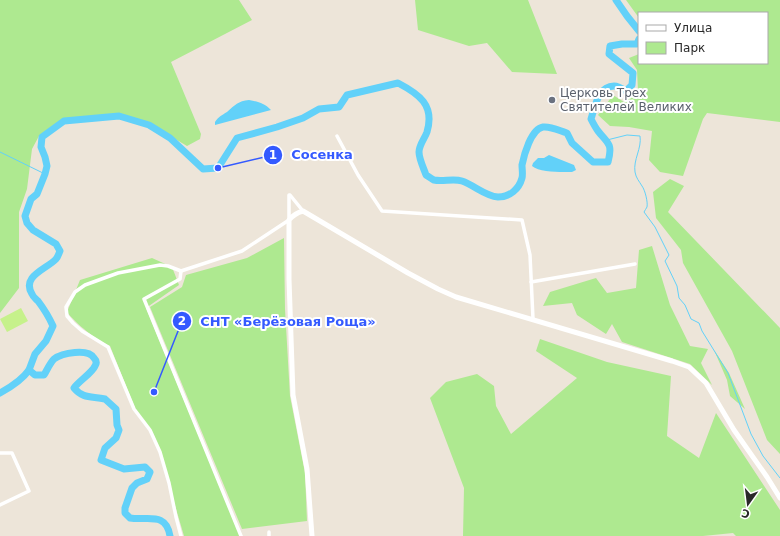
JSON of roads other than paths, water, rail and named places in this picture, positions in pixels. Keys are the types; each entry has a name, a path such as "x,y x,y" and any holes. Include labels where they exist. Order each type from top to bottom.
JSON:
{"street":[{"path":"337,136 358,175 382,211 522,220 530,255 533,319"},
{"path":"312,536 307,470 293,395 289,220 290,195 303,211 438,289 456,297 672,361 689,368 706,383 734,430 780,498"},
{"path":"182,536 176,517 170,483 160,452 150,430 134,409 108,347 82,331 73,323 67,316 66,307 74,292 85,285 118,273 160,265 168,266 181,271 242,251 289,220 297,212 303,211"},
{"path":"531,282 636,264"},
{"path":"181,271 180,279 144,299 241,536"},
{"path":"0,452 12,452 28,491 0,506"}],"water":[{"path":"249,100 261,103 271,110 215,125 215,122 220,116 239,102"},
{"path":"549,155 574,165 576,170 572,172 551,172 540,170 532,166 538,158 544,158"}],"waterway":[{"path":"616,0 638,30"},
{"path":"170,536 168,528 160,520 130,518 125,513 125,508 132,488 137,483 147,479 150,472 145,467 124,469 101,460 105,448 116,438 119,430 117,425 116,409 105,399 84,396 77,392 74,388 93,369 96,364 95,359 86,353 75,352 54,359 44,375 35,375 29,370 35,354 46,341 53,326 38,301 32,295 30,282 36,274 56,259 60,251 56,244 33,230 27,223 25,216 31,199 37,194 47,166 41,147 42,137 64,121 119,116 149,125 170,138 203,169 218,168 237,138 303,118 319,109 339,107 347,95 398,83 419,96 429,114 427,132 419,149 419,155 426,175 434,180 462,181 484,193 502,197 510,194 519,186 521,182 522,165 526,149 535,132 543,127 552,128 567,133 572,143 593,162 608,162 610,151 609,144 597,130 591,119 598,98 604,89 614,86 626,91 632,85 633,73 609,54 610,46 637,44 638,42"},
{"path":"607,140 627,135 640,136 640,145 636,158 635,172 647,199 647,207 644,212 655,227 669,255 665,261 677,286 679,298 685,305 691,319 699,323 702,331 728,373 751,434 763,456 780,478"},
{"path":"0,152 45,174"},
{"path":"0,393 16,383 29,370"}],"place":[{"name":"Церковь Трех Святителей Великих","path":"552,100"},
{"name":"Сосенка","path":"218,168"},
{"name":"СНТ «Берёзовая Роща»","path":"154,392"}]}
